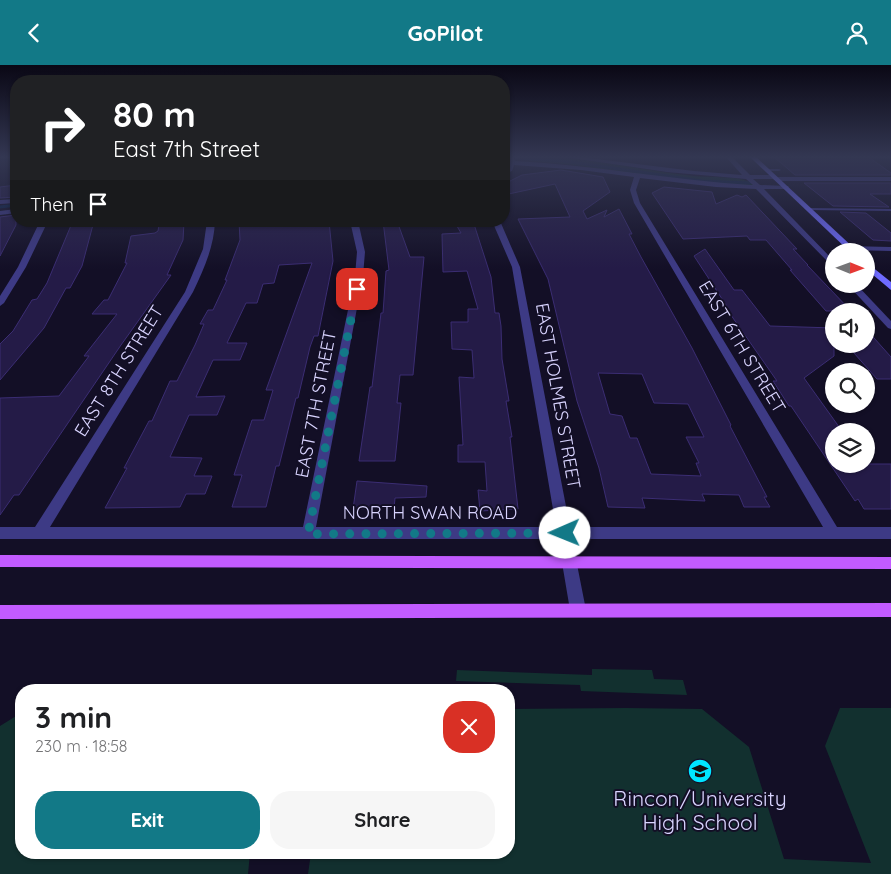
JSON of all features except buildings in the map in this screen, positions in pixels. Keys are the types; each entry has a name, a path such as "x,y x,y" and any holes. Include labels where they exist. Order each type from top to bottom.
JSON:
{"main road":[{"path":"0,561 891,563"},
{"path":"0,612 891,610"}],"street":[{"name":"EAST 6TH STREET","path":"633,194 637,203 832,532"},
{"path":"765,194 825,257"},
{"path":"793,194 845,243"},
{"path":"0,303 22,267 41,227"},
{"name":"EAST 8TH STREET","path":"39,533 189,292 211,239 211,227"},
{"name":"EAST 7TH STREET","path":"308,534 360,276 361,252 355,227"},
{"name":"EAST HOLMES STREET","path":"499,227 516,267 578,610"},
{"path":"875,249 891,249"},
{"path":"875,272 891,287"},
{"path":"860,293 891,325"},
{"name":"NORTH SWAN ROAD","path":"0,533 891,533"}],"lane":[{"path":"809,209 891,210"}],"green space":[{"path":"592,669 652,670 654,679 683,680 687,695 581,691 580,685 456,681 457,670 592,675"},
{"path":"840,708 891,708 891,874 308,874 310,859 515,859 515,709 702,709 749,747 784,859 871,863 825,746"},
{"path":"15,717 15,859 249,859 248,874 0,874 0,726"}],"waterway":[{"path":"0,207 10,206"}],"place":[{"name":"Rincon/University High School","path":"700,771"}],"route":[{"path":"357,289 308,534 565,533"}]}
